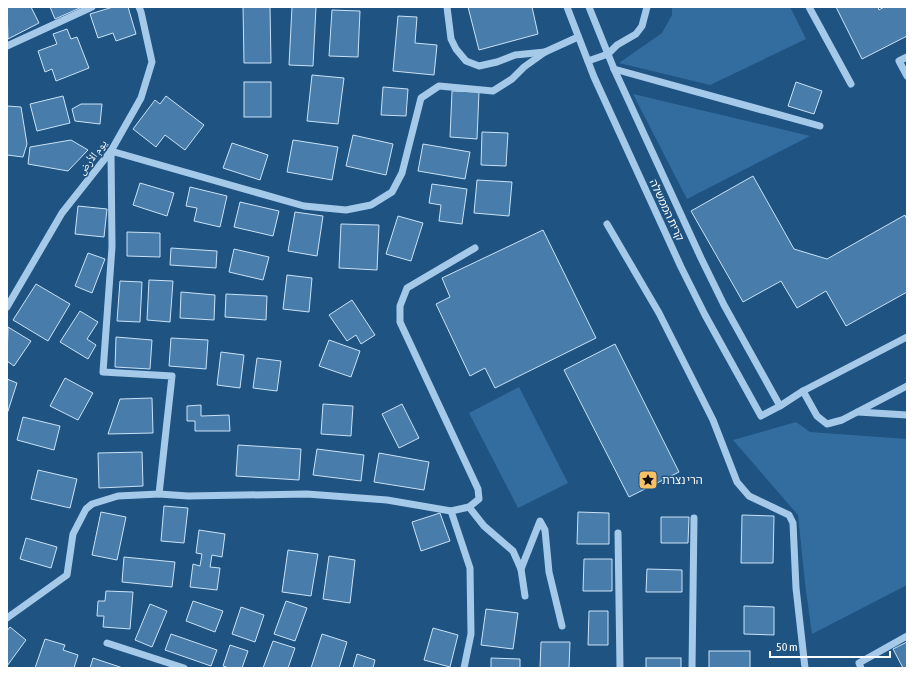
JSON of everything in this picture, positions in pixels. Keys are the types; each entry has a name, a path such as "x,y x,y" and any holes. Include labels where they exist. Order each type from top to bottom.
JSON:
{"street":[{"path":"7,46 92,7"},
{"name":"يوم الأرض","path":"7,307 62,213 111,151 141,98 152,62 139,7"},
{"path":"447,7 451,39 456,50 466,61 479,66 497,62 515,55 545,52"},
{"name":"קרית הממשלה","path":"567,7 588,61 682,267 705,315 761,416 780,406 724,305 701,258 614,69 590,7"},
{"path":"588,61 608,54 617,45 636,34 642,26 647,7"},
{"path":"809,7 851,84"},
{"path":"159,494 172,376 103,372 112,247 111,151 304,206 346,210 352,209 371,204 392,192 402,173 421,98 439,86 493,90 512,79 524,67 545,52 578,37"},
{"path":"907,57 899,61 907,76"},
{"path":"614,69 820,126"},
{"path":"607,224 659,313 713,420 737,482 749,496 789,515 793,523 796,588 805,668"},
{"path":"7,618 67,575 73,534 86,509 92,504 118,496 159,494 188,496 307,494 387,500 451,511 469,507 479,499 478,489 400,322 400,306 407,288 475,248"},
{"path":"780,406 803,391 907,337"},
{"path":"803,391 817,416 827,424 842,420 907,386"},
{"path":"858,412 907,415"},
{"path":"469,507 484,526 513,551 521,569 525,596"},
{"path":"451,511 470,568 471,634 464,668"},
{"path":"692,668 694,518"},
{"path":"521,569 540,522 545,530 549,572 562,626"},
{"path":"618,533 620,668"},
{"path":"861,668 859,663 907,636"},
{"path":"107,643 184,668"}],"shaded area":[{"path":"672,7 790,7 806,39 710,85 619,63 662,33 672,15"},
{"path":"633,94 810,136 687,199"},
{"path":"519,387 568,483 518,508 469,413"},
{"path":"796,422 810,432 907,439 907,585 812,634 798,515 733,440"}],"building":[{"path":"7,7 31,7 39,23 8,39"},
{"path":"50,7 82,7 55,19"},
{"path":"113,7 128,7 136,34 116,41 113,33 98,38 90,14"},
{"path":"243,7 270,7 271,63 244,63"},
{"path":"292,7 316,7 313,66 289,65"},
{"path":"468,7 532,7 538,34 479,50"},
{"path":"836,7 878,7 879,10 884,7 907,7 907,36 862,59"},
{"path":"332,10 360,11 358,57 329,56"},
{"path":"398,16 417,17 415,43 437,45 434,75 393,71"},
{"path":"67,29 71,39 77,37 89,68 56,81 52,69 45,72 38,51 57,44 53,34"},
{"path":"312,75 344,78 338,124 307,121"},
{"path":"244,82 271,82 271,117 244,117"},
{"path":"796,82 822,91 814,114 788,106"},
{"path":"383,87 408,89 406,116 381,115"},
{"path":"452,91 479,92 477,139 450,137"},
{"path":"63,96 70,123 37,131 30,104"},
{"path":"166,96 204,125 185,150 165,135 156,147 133,129 155,100 160,104"},
{"path":"81,104 102,104 100,124 75,121 72,109"},
{"path":"7,106 21,107 27,144 23,157 7,155"},
{"path":"482,132 508,133 506,166 481,165"},
{"path":"353,135 393,144 386,175 346,166"},
{"path":"71,140 88,150 68,171 28,164 30,147"},
{"path":"293,140 338,147 332,180 287,172"},
{"path":"232,143 268,155 260,180 223,168"},
{"path":"423,144 470,152 465,179 418,171"},
{"path":"753,176 794,249 827,259 905,215 907,220 907,292 846,326 826,291 797,308 781,281 743,302 691,211"},
{"path":"477,180 512,182 509,216 474,213"},
{"path":"140,183 174,193 167,216 133,205"},
{"path":"432,184 467,189 462,224 439,221 441,205 429,203"},
{"path":"190,187 227,196 220,227 194,221 197,208 186,206"},
{"path":"240,202 279,211 273,236 234,227"},
{"path":"78,206 107,209 104,237 75,234"},
{"path":"295,212 323,216 317,256 288,251"},
{"path":"398,216 423,223 411,261 386,254"},
{"path":"341,224 379,225 377,270 339,268"},
{"path":"543,230 596,338 495,388 485,368 470,376 436,304 450,297 442,278"},
{"path":"127,232 160,233 160,257 127,256"},
{"path":"171,248 217,251 216,268 170,265"},
{"path":"234,249 269,257 263,280 229,272"},
{"path":"88,253 105,259 92,293 75,286"},
{"path":"287,275 312,278 309,312 283,309"},
{"path":"149,280 173,281 170,322 147,320"},
{"path":"120,281 142,282 140,322 117,321"},
{"path":"36,284 70,304 48,341 13,320"},
{"path":"181,292 215,295 214,320 180,318"},
{"path":"226,294 267,296 266,320 225,317"},
{"path":"352,300 375,335 361,344 356,335 347,341 329,315"},
{"path":"80,311 98,322 87,339 96,345 88,359 60,342"},
{"path":"8,327 31,341 14,366 7,361"},
{"path":"116,337 152,340 150,369 115,367"},
{"path":"171,338 208,340 206,369 169,366"},
{"path":"329,340 360,351 351,377 319,366"},
{"path":"615,344 679,472 629,497 564,370"},
{"path":"221,352 244,355 240,388 217,385"},
{"path":"257,358 281,361 277,391 253,388"},
{"path":"65,378 93,393 78,420 50,406"},
{"path":"7,379 17,383 7,414"},
{"path":"152,398 153,433 108,434 120,399"},
{"path":"323,404 353,406 351,436 321,434"},
{"path":"402,404 419,438 399,448 382,414"},
{"path":"201,405 201,416 229,415 230,431 195,431 195,421 187,421 187,406"},
{"path":"23,417 60,426 54,450 17,440"},
{"path":"238,445 301,449 299,480 236,476"},
{"path":"317,449 364,455 361,481 313,475"},
{"path":"142,452 143,486 99,488 98,453"},
{"path":"379,453 429,462 424,490 374,482"},
{"path":"38,470 77,479 70,508 31,499"},
{"path":"164,506 188,508 184,543 161,541"},
{"path":"101,512 126,517 117,560 92,555"},
{"path":"578,512 609,513 609,544 577,544"},
{"path":"440,513 450,541 421,551 412,522"},
{"path":"742,515 774,516 773,563 741,563"},
{"path":"661,517 689,517 688,543 661,543"},
{"path":"199,530 225,534 222,557 212,555 210,567 220,568 217,590 190,587 193,564 200,566 202,554 196,553"},
{"path":"26,538 57,547 51,568 20,559"},
{"path":"288,550 318,554 311,596 282,592"},
{"path":"329,556 355,560 350,603 323,599"},
{"path":"124,557 175,562 172,587 122,582"},
{"path":"584,559 612,559 612,591 583,591"},
{"path":"647,569 682,570 682,592 646,592"},
{"path":"106,591 133,592 130,629 103,627 104,616 97,616 98,601 105,601"},
{"path":"193,601 223,611 215,632 186,621"},
{"path":"286,601 307,608 295,641 274,634"},
{"path":"150,604 167,611 152,647 135,640"},
{"path":"744,606 774,607 774,635 744,634"},
{"path":"241,607 264,615 255,642 232,634"},
{"path":"486,609 518,613 513,649 481,645"},
{"path":"589,611 608,611 608,645 588,645"},
{"path":"10,627 26,640 7,666 7,631"},
{"path":"433,628 458,635 450,667 424,660"},
{"path":"171,634 217,650 211,666 165,650"},
{"path":"322,634 347,642 339,668 311,668"},
{"path":"45,639 65,645 63,650 78,655 74,668 35,668"},
{"path":"273,641 295,648 288,668 263,668"},
{"path":"541,642 570,642 569,668 540,668"},
{"path":"907,642 907,668 903,668 893,649"},
{"path":"230,645 248,651 242,668 229,668 223,666"},
{"path":"709,651 750,651 750,668 709,668"},
{"path":"357,654 375,660 373,668 353,668"},
{"path":"93,658 123,668 90,668"},
{"path":"491,658 520,659 520,668 491,668"},
{"path":"646,658 681,658 681,668 646,668"}],"place":[{"name":"הרי נצרת","path":"648,480"}]}
